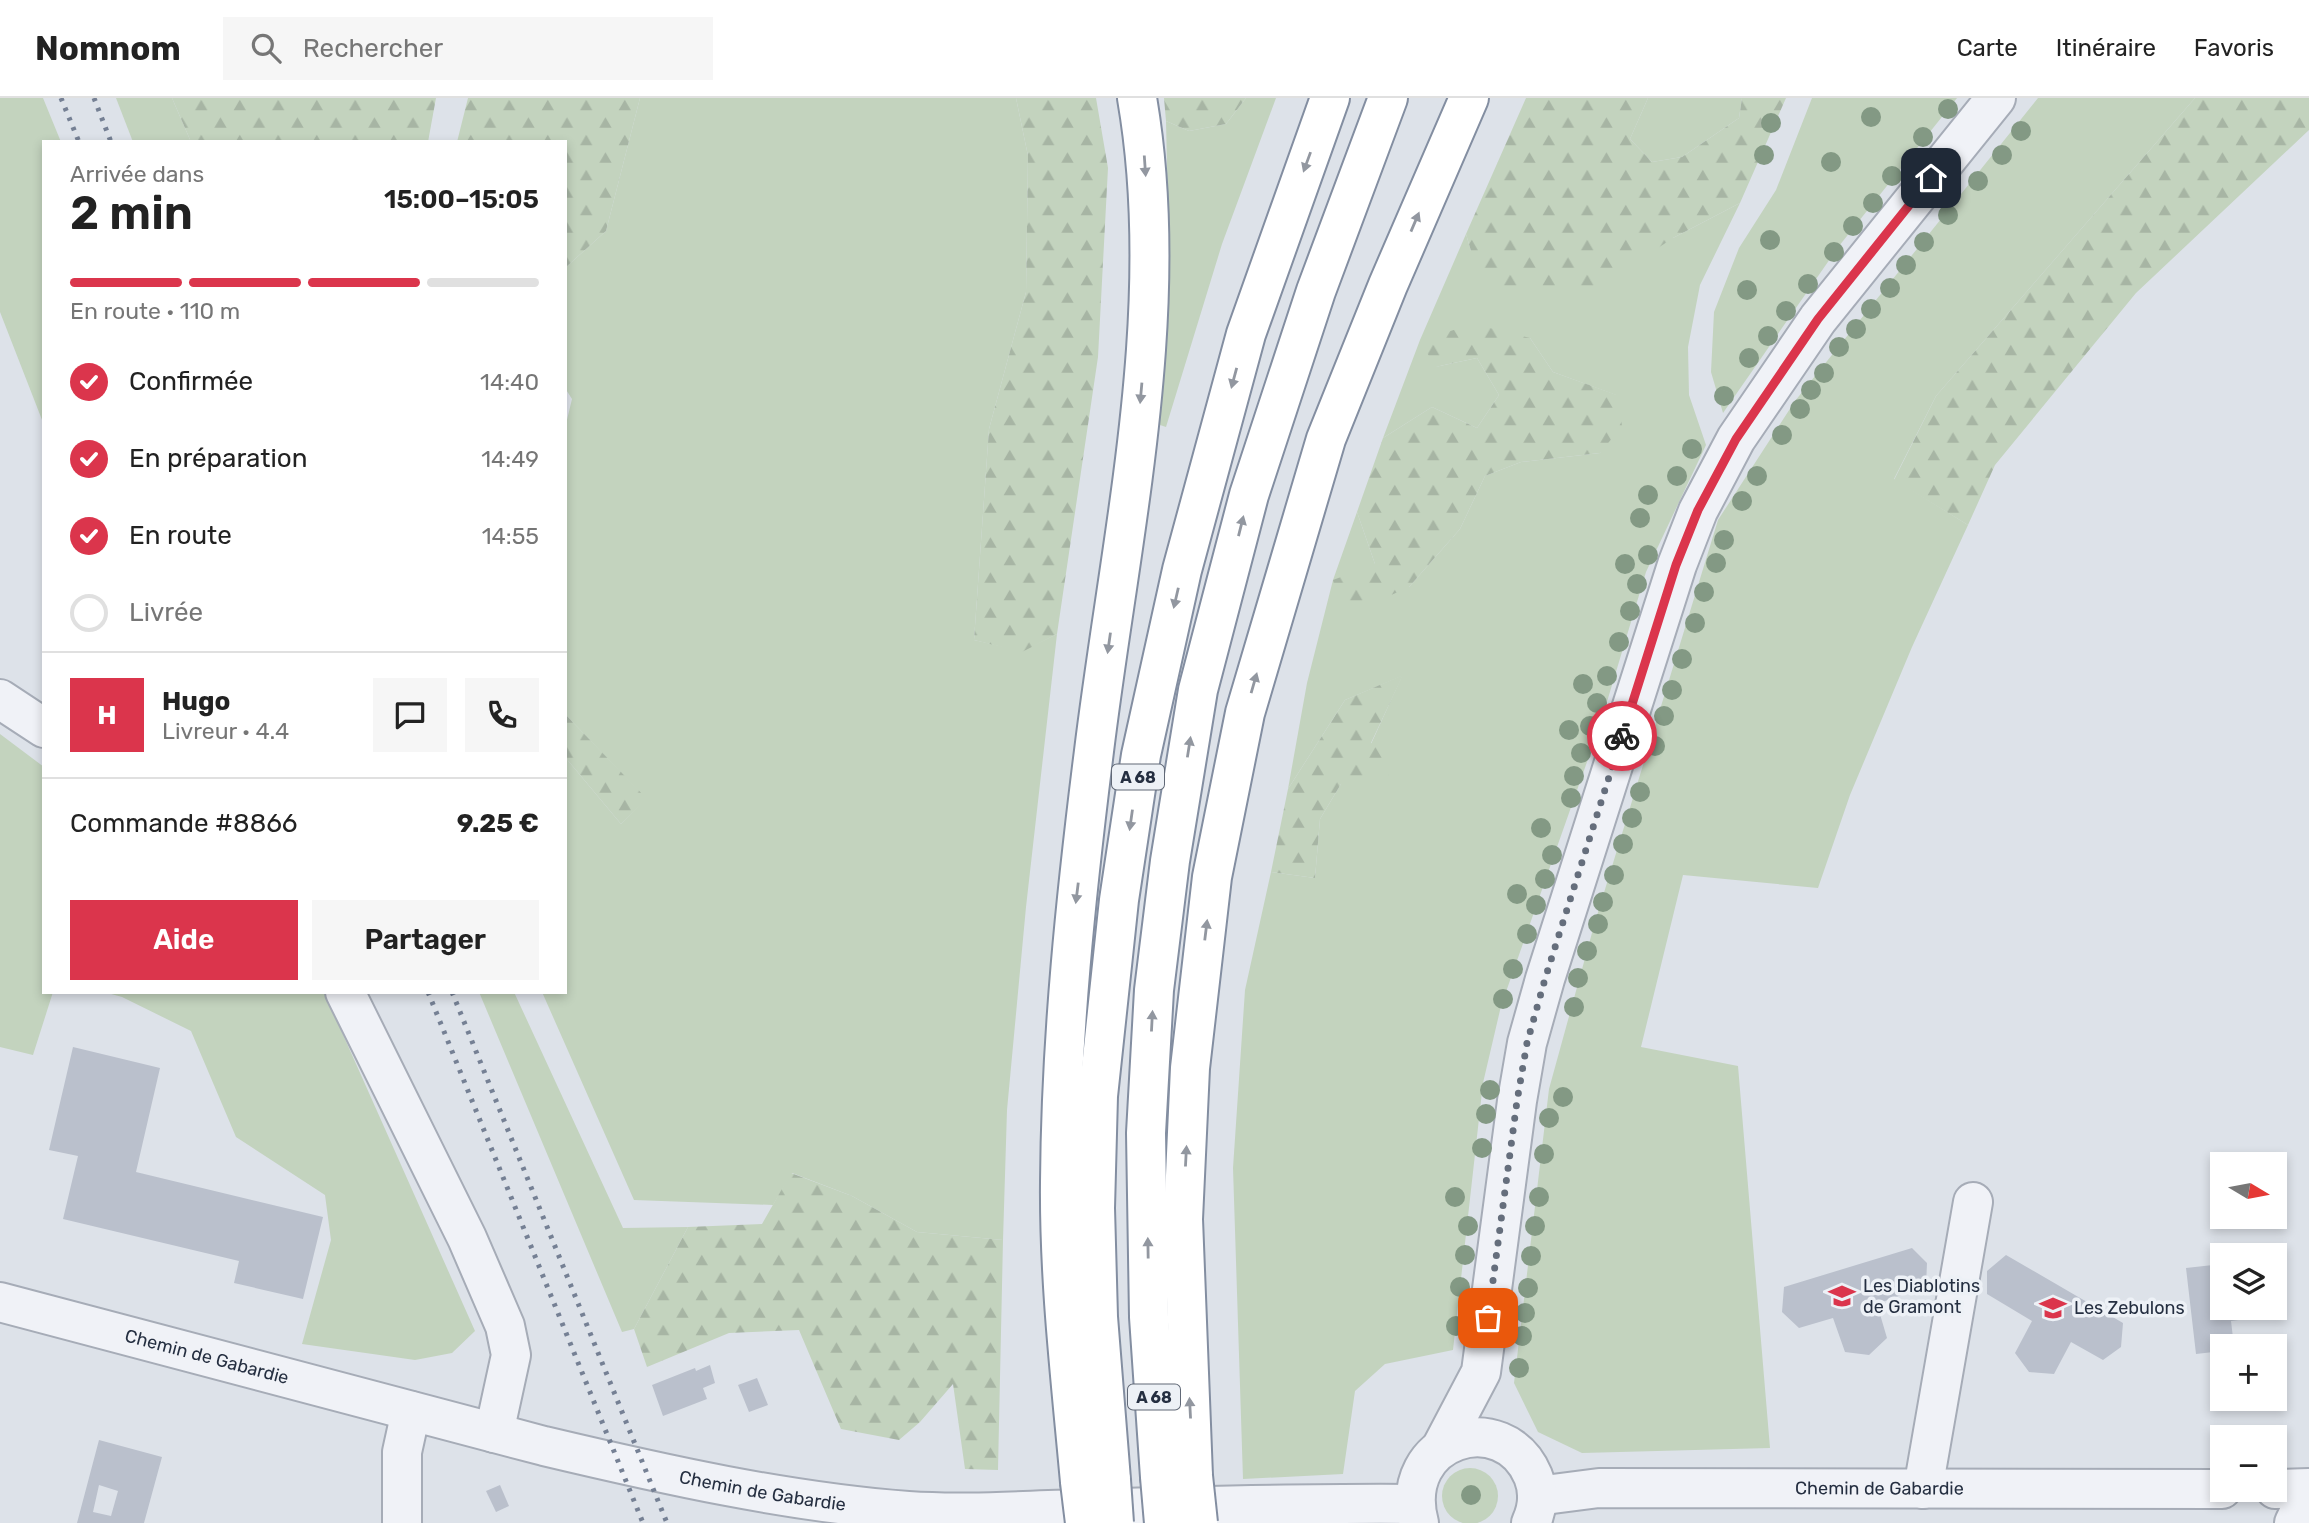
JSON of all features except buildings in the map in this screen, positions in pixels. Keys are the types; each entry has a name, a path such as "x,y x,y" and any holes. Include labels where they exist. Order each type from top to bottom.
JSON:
{"highway":[{"path":"1096,1481 1064,1302 1060,1196 1066,998 1094,748 1137,447 1148,306 1149,222 1142,127 1137,98"},
{"name":"A 68","path":"1085,1523 1096,1481 1098,1317 1095,1208 1098,1096 1119,900 1141,755 1182,570 1246,334 1330,98"},
{"name":"A 68","path":"1164,1523 1177,1476 1149,1317 1146,1133 1154,990 1170,861 1196,703 1249,495 1316,291 1388,98"},
{"path":"1198,1523 1177,1476 1183,1219 1190,1068 1212,877 1245,713 1326,439 1469,98"},
{"name":"A 68","path":"1096,1481 1114,1523"}],"street":[{"path":"1417,1513 1418,1478 1423,1467 1441,1448 1481,1372 1527,1043 1676,565 1698,510 1736,439 1818,319 1996,98"},
{"path":"0,699 42,727"},
{"path":"346,994 467,1238 506,1326 511,1355 494,1433"},
{"path":"1923,1489 1973,1202"},
{"name":"Chemin de Gabardie","path":"0,1301 619,1464 758,1491 863,1507 958,1513 1312,1503 1417,1513"},
{"path":"1481,1372 1508,1447"},
{"path":"402,1523 402,1452 411,1411"},
{"path":"1441,1448 1457,1440 1474,1437 1492,1439 1508,1447 1529,1468 1534,1510"},
{"name":"Chemin de Gabardie","path":"1534,1510 1599,1488 2210,1489"},
{"path":"2287,1489 2309,1490 2294,1523"}],"green space":[{"path":"0,98 43,98 60,140 42,140 42,420 0,312"},
{"path":"116,98 172,98 190,140 132,140"},
{"path":"172,98 436,98 428,140 190,140"},
{"path":"468,98 640,98 606,231 567,266 567,140 458,140"},
{"path":"640,98 1016,98 1028,156 1026,292 989,429 974,640 1022,651 1057,634 1026,907 1007,1110 1003,1240 917,1232 852,1196 792,1173 773,1205 634,1200 543,994 567,994 567,759 621,824 646,799 567,716 567,420 572,399 567,391 567,266 606,231"},
{"path":"1016,98 1096,98 1108,168 1098,357 1057,634 1022,652 974,640 989,429 1026,292 1028,156"},
{"path":"1164,98 1246,98 1226,124 1189,131 1166,121"},
{"path":"1246,98 1276,98 1222,244 1166,427 1157,424 1169,254 1166,121 1189,131 1226,124"},
{"path":"1526,98 1648,98 1630,139 1652,162 1682,157 1739,118 1742,98 1786,98 1740,203 1673,238 1595,290 1543,294 1493,286 1471,251 1466,234"},
{"path":"1648,98 1742,98 1739,118 1682,157 1652,162 1630,139"},
{"path":"1812,98 1957,98 1839,246 1723,413 1711,372 1714,312 1739,248 1776,190"},
{"path":"2038,98 2195,98 1936,396 1894,479 1968,525 1912,647 1850,795 1818,888 1683,875 1641,1047 1738,1066 1770,1448 1582,1453 1538,1432 1514,1383 1549,1089 1595,922 1718,520 1795,401"},
{"path":"2195,98 2309,98 2309,130 2136,293 1995,465 1968,525 1894,480 1936,396"},
{"path":"1740,203 1700,285 1688,347 1689,395 1706,445 1646,572 1600,725 1501,1006 1483,1083 1453,1350 1385,1364 1355,1391 1343,1474 1243,1479 1233,1168 1245,990 1271,872 1315,878 1320,819 1341,784 1371,744 1402,676 1345,700 1288,789 1307,683 1333,580 1357,512 1375,564 1409,587 1460,529 1485,476 1521,462 1600,453 1616,395 1553,372 1530,338 1435,367 1477,358 1499,395 1477,428 1432,407 1383,438 1420,340 1466,234 1471,251 1673,238"},
{"path":"1474,324 1530,338 1553,372 1617,395 1622,426 1600,453 1521,462 1485,476 1460,529 1409,587 1349,614 1337,597 1333,580 1375,564 1357,512 1383,438 1432,407 1477,428 1499,395 1477,358 1435,367 1420,340"},
{"path":"1403,675 1371,743 1393,755 1388,778 1341,784 1320,819 1315,878 1271,872 1288,789 1345,700"},
{"path":"567,716 647,799 621,824 567,759"},
{"path":"0,734 42,766 42,994 52,994 33,1055 0,1047"},
{"path":"111,994 325,994 475,1331 452,1353 415,1360 302,1344 331,1240 325,1195 236,1137 191,1031"},
{"path":"480,994 515,994 623,1228 688,1227 634,1329 622,1332"},
{"path":"791,1173 852,1196 917,1232 1003,1240 998,1470 965,1469 953,1384 920,1422 899,1440 841,1429 799,1330 729,1333 647,1367 634,1329 688,1227 762,1224"},
{"path":"1464,1468 1476,1468 1486,1472 1494,1480 1498,1496 1494,1512 1486,1520 1476,1524 1464,1524 1454,1520 1446,1512 1442,1502 1442,1490 1446,1480 1454,1472"}],"railway":[{"path":"61,98 78,140"},
{"path":"94,98 110,140"},
{"path":"429,994 643,1523"},
{"path":"453,994 667,1523"}],"way so far":[{"path":"1488,1318 1527,1043 1622,736"}],"place":[{"name":"Les Diablotins de Gramont","path":"1842,1296"},
{"name":"Les Zebulons","path":"2053,1308"}],"route":[{"path":"1622,736 1676,565 1698,510 1736,439 1818,319 1931,178"}]}
